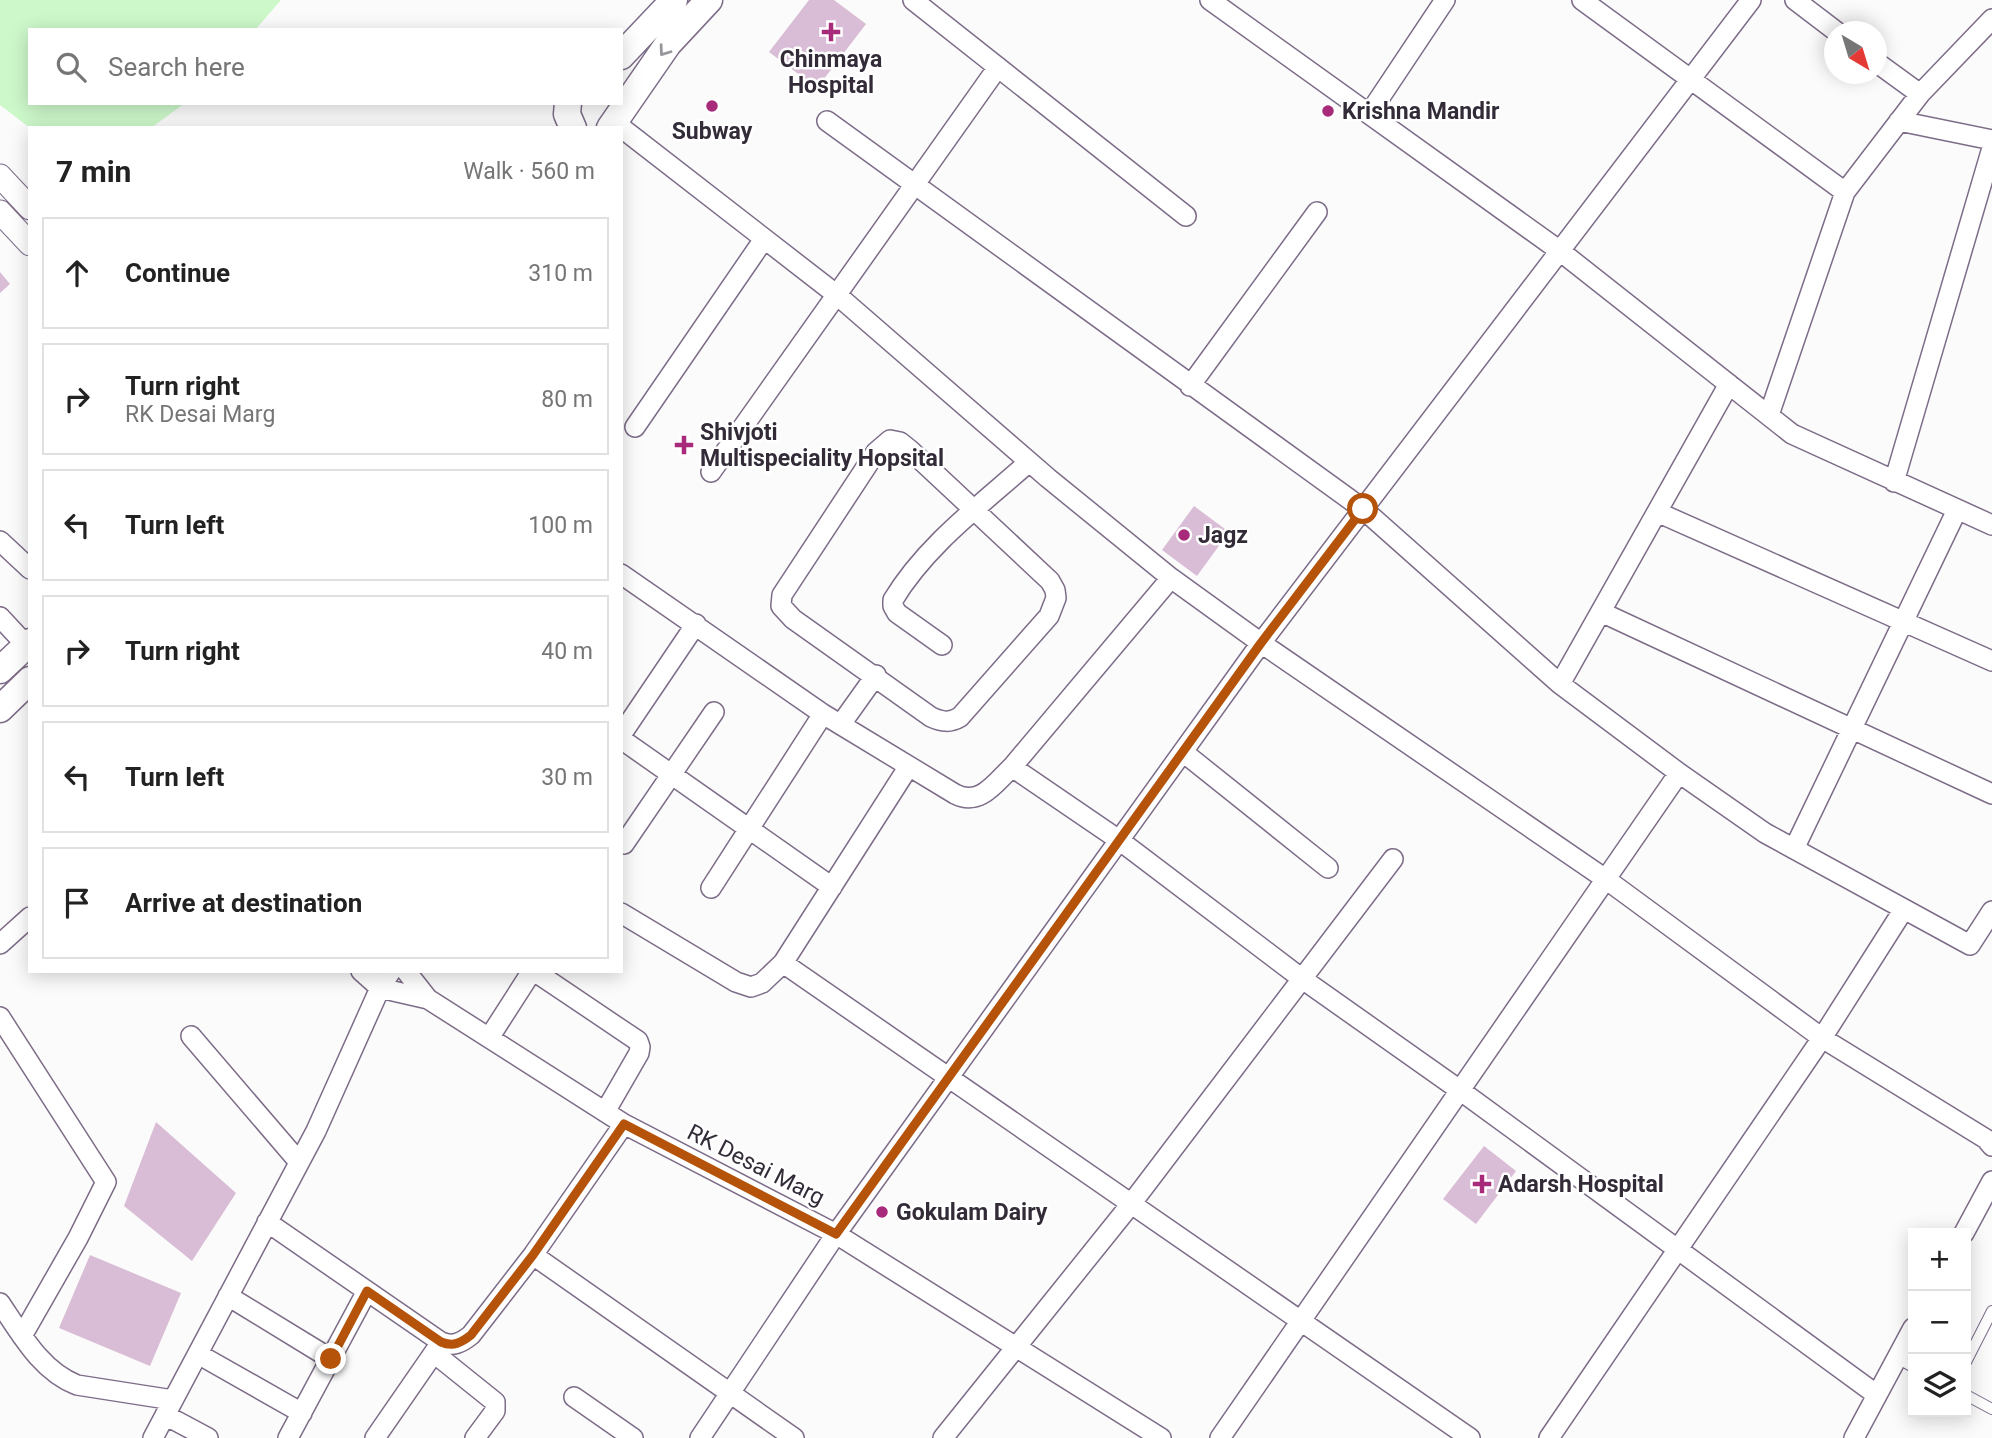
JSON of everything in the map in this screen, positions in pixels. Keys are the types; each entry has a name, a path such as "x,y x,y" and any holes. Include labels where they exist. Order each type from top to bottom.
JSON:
{"main road":[{"path":"623,54 674,0"},
{"path":"623,105 668,44 709,0"},
{"path":"0,670 28,643"},
{"path":"0,709 28,682"}],"street":[{"path":"913,0 1186,216"},
{"path":"1210,0 1560,251 1792,433 1992,525"},
{"path":"1369,114 1445,0"},
{"path":"1582,0 1845,192"},
{"path":"700,1438 836,1234 1261,643 1751,0"},
{"path":"1796,0 1824,22"},
{"path":"1769,415 1845,192 1920,94 1992,19"},
{"path":"712,472 998,67"},
{"path":"1887,69 1920,94"},
{"path":"827,121 1363,509 1560,684 1765,833 1970,945 1992,911"},
{"path":"1899,121 1992,140"},
{"path":"623,126 836,295 1029,462 1171,579 1607,880 1822,1038 1986,1139 1992,1146"},
{"path":"1894,482 1992,148"},
{"path":"0,176 27,205 2,218 28,242"},
{"path":"1190,386 1317,212"},
{"path":"635,427 764,239"},
{"path":"1560,684 1729,384"},
{"path":"890,440 900,442 911,450 974,512 1050,581 1056,598 1049,616 954,721 940,721 931,717 793,618 781,606 782,595 876,452 890,440"},
{"path":"942,645 897,613 893,600 930,552 1029,462"},
{"path":"1794,849 1957,510"},
{"path":"1657,512 1992,661"},
{"path":"0,541 28,567"},
{"path":"623,575 823,713 964,799 973,799 984,794 1012,767 1171,579"},
{"path":"1601,612 1992,794"},
{"path":"0,617 28,643"},
{"path":"623,734 696,624"},
{"path":"841,724 876,676"},
{"path":"624,844 714,712"},
{"path":"711,888 823,713"},
{"path":"623,738 832,887"},
{"path":"1183,751 1328,868"},
{"path":"623,914 736,982 751,988 762,983 783,963 909,766"},
{"path":"1012,767 1119,840 1301,978 1461,1091 1877,1395"},
{"path":"1220,1438 1679,773"},
{"path":"943,1438 1131,1204 1393,859"},
{"path":"1549,1438 1822,1038 1904,909"},
{"path":"0,944 28,919"},
{"path":"783,963 1470,1438"},
{"path":"366,973 428,999"},
{"name":"RK Desai Marg","path":"408,973 428,999 624,1124 836,1234 1161,1438"},
{"path":"489,1038 532,973"},
{"path":"536,973 638,1041 639,1053 605,1112"},
{"path":"153,1438 316,1131 385,980"},
{"path":"0,1017 106,1182 78,1238 22,1336"},
{"path":"191,1036 299,1162"},
{"path":"375,1438 437,1348 462,1342 471,1335 533,1255 624,1124"},
{"path":"1967,1228 1992,1181"},
{"path":"268,1222 367,1291 437,1348 495,1402 495,1411 475,1438"},
{"path":"533,1255 794,1438"},
{"path":"288,1438 367,1291"},
{"path":"228,1296 331,1359"},
{"path":"0,1303 45,1365 66,1381 169,1408 208,1438"},
{"path":"198,1354 302,1413"},
{"path":"1854,1438 1877,1395 1905,1362"},
{"path":"574,1397 633,1438"}],"lane":[{"path":"1970,1354 1992,1311"},
{"path":"1971,1398 1992,1409"}],"green space":[{"path":"0,0 281,0 257,28 28,28 28,105 182,105 154,126 28,126 0,105"}],"building":[{"path":"809,0 834,0 866,24 817,88 769,52"},
{"path":"0,272 10,284 0,293"},
{"path":"1194,506 1229,532 1197,576 1162,550"},
{"path":"156,1122 236,1193 192,1261 124,1206"},
{"path":"1484,1146 1516,1171 1476,1224 1443,1199"},
{"path":"90,1255 181,1293 150,1366 59,1328"}],"place":[{"name":"Chinmaya Hospital","path":"831,32"},
{"name":"Subway","path":"712,106"},
{"name":"Krishna Mandir","path":"1328,111"},
{"name":"Shivjoti Multispeciality Hopsital","path":"684,445"},
{"name":"Jagz","path":"1184,535"},
{"name":"Adarsh Hospital","path":"1482,1184"},
{"name":"Gokulam Dairy","path":"882,1212"}],"route":[{"path":"331,1359 367,1291 441,1342 449,1345 462,1342 471,1335 533,1255 624,1124 836,1234 1261,643 1363,509"}]}
